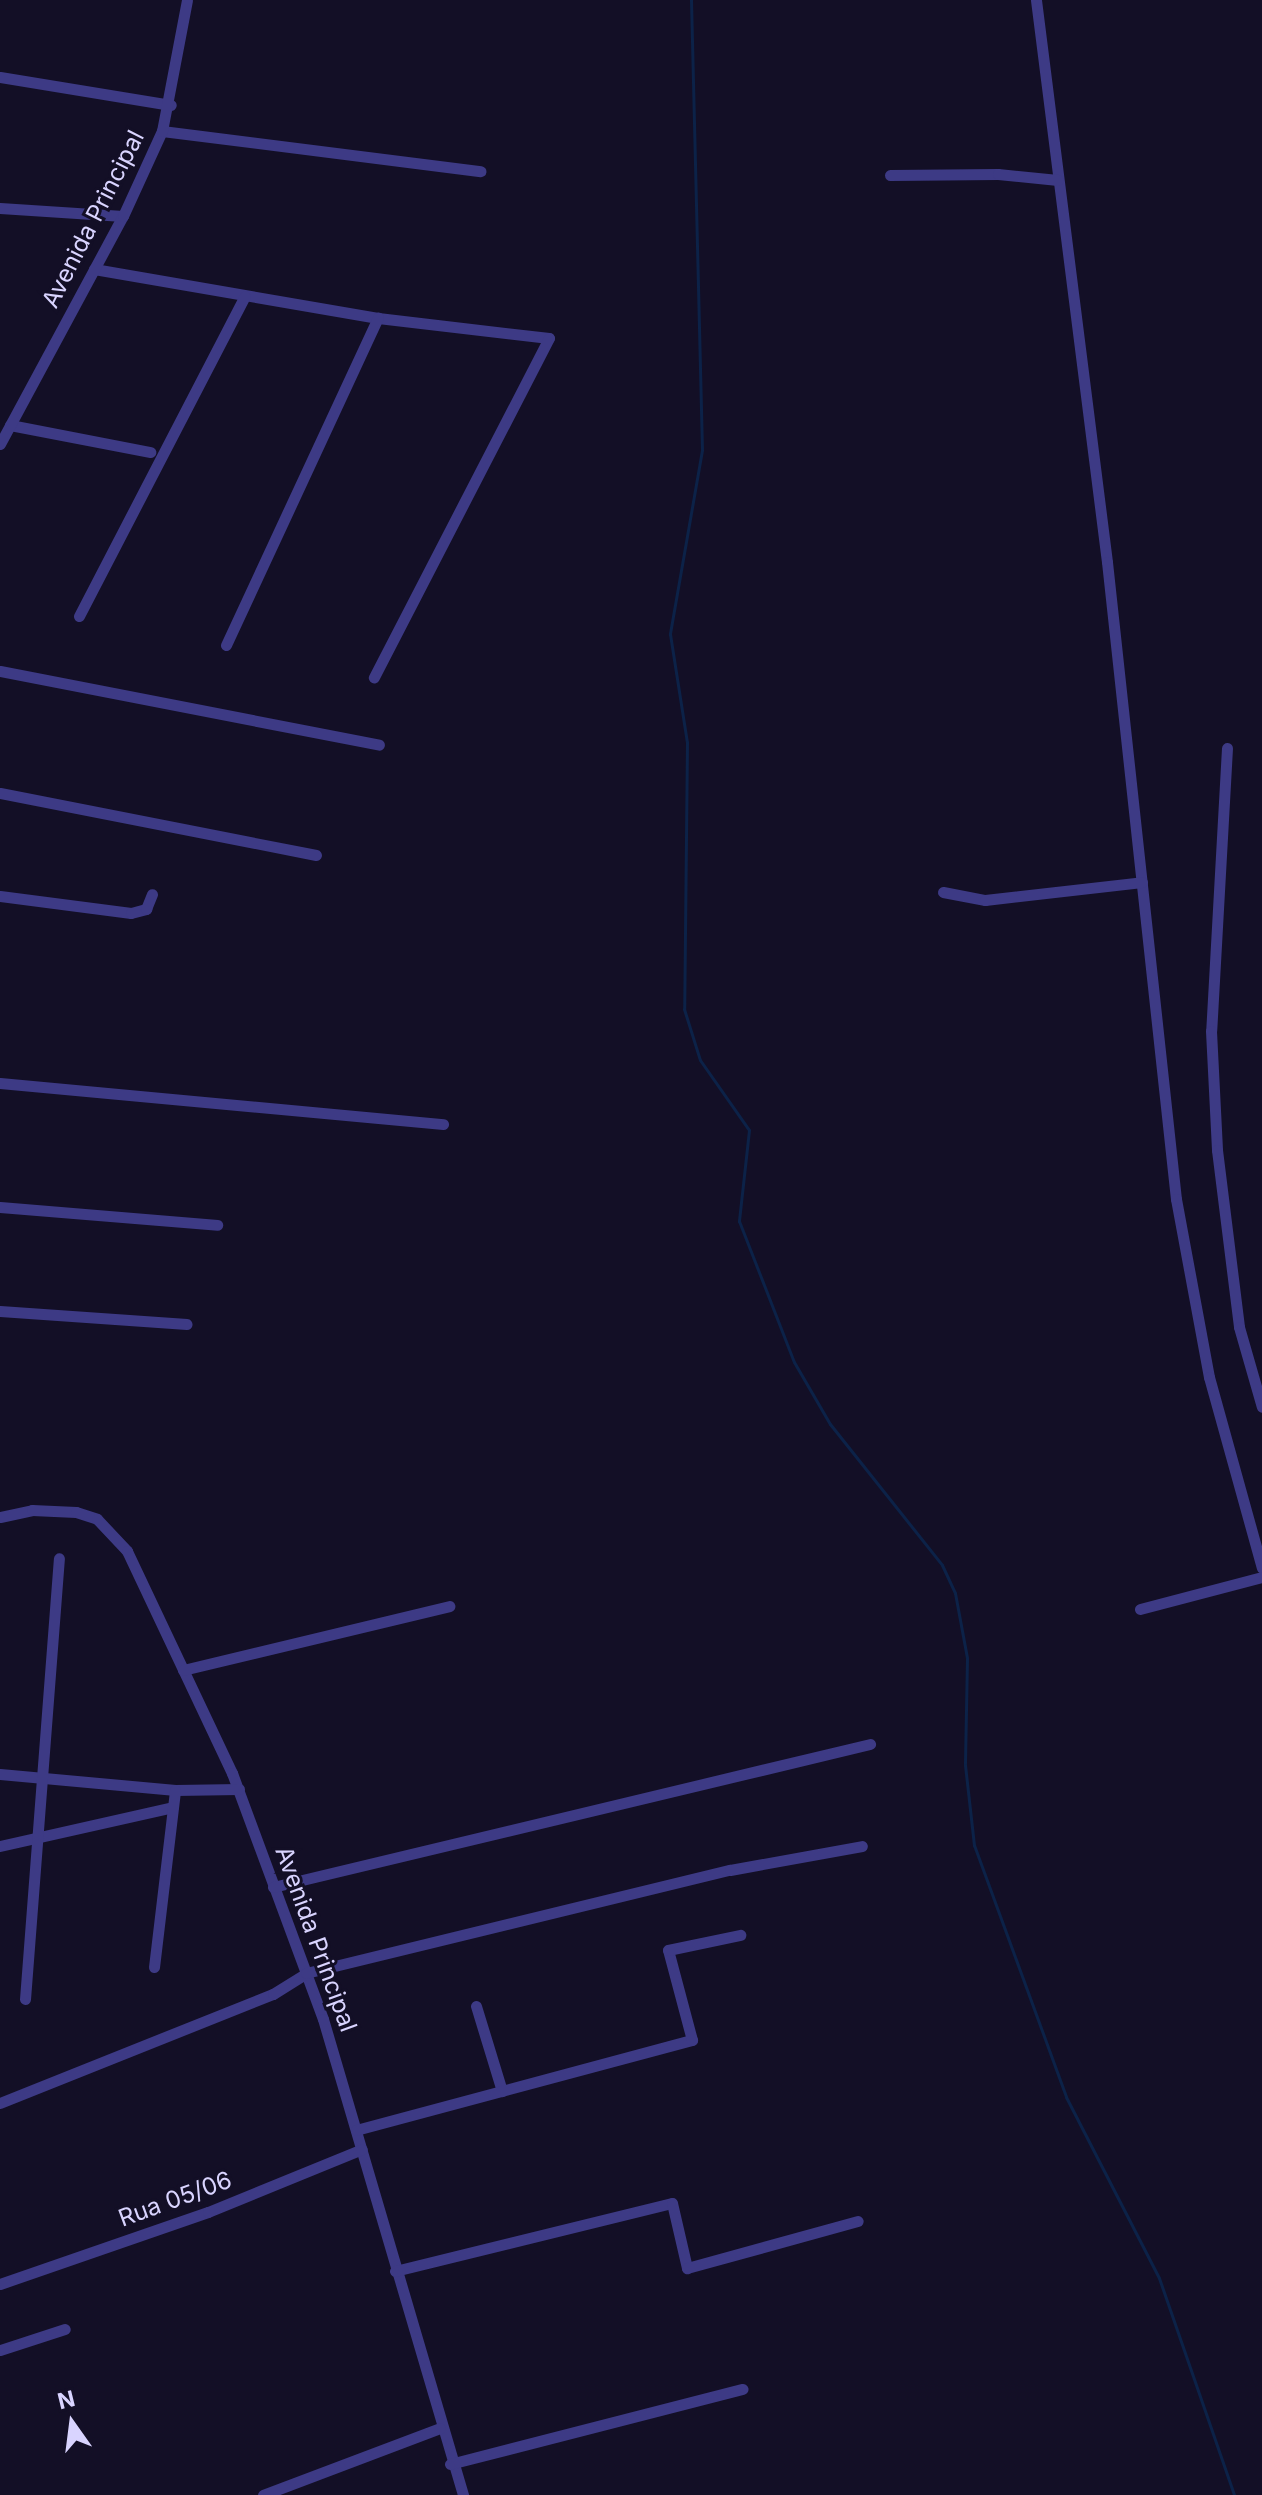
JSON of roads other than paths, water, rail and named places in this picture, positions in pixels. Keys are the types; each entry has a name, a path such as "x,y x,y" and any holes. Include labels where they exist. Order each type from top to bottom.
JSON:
{"street":[{"name":"Avenida Principal","path":"1,440 123,216 162,131 171,105 187,0"},
{"path":"1036,0 1142,882 1176,1199 1209,1377 1262,1568"},
{"path":"0,77 171,105"},
{"path":"162,131 480,171"},
{"path":"890,175 998,174 1058,180"},
{"path":"0,208 123,216"},
{"path":"94,269 378,318 549,338 374,677"},
{"path":"79,616 245,296"},
{"path":"226,645 378,318"},
{"path":"10,425 150,452"},
{"path":"0,671 379,745"},
{"path":"1227,748 1211,1031 1217,1150 1239,1327 1262,1407"},
{"path":"0,793 316,855"},
{"path":"943,892 985,900 1142,882"},
{"path":"0,896 131,913 146,909 152,894"},
{"path":"0,1083 443,1124"},
{"path":"0,1207 217,1225"},
{"path":"0,1311 187,1324"},
{"name":"Avenida Principal","path":"0,1517 55,1510 97,1519 127,1551 239,1789 306,1973 362,2149 440,2428 463,2495"},
{"path":"25,1999 59,1558"},
{"path":"1140,1609 1262,1577"},
{"path":"183,1670 449,1606"},
{"path":"273,1887 870,1744"},
{"path":"0,1774 175,1790 239,1789"},
{"path":"154,1967 175,1790"},
{"path":"0,1846 173,1807"},
{"path":"0,2103 273,1994 306,1973 730,1870 862,1846"},
{"path":"356,2130 692,2040 668,1950 740,1935"},
{"path":"476,2006 502,2091"},
{"name":"Rua 05/06","path":"0,2284 208,2212 362,2149"},
{"path":"395,2271 672,2203 687,2268 858,2221"},
{"path":"0,2350 65,2329"},
{"path":"451,2464 743,2389"},
{"path":"263,2495 440,2428"}],"waterway":[{"path":"691,0 702,450 670,634 687,742 684,1009 700,1060 749,1130 739,1221 794,1362 830,1424 942,1565 955,1593 967,1658 965,1765 974,1845 1066,2097 1159,2278 1234,2495"}]}
